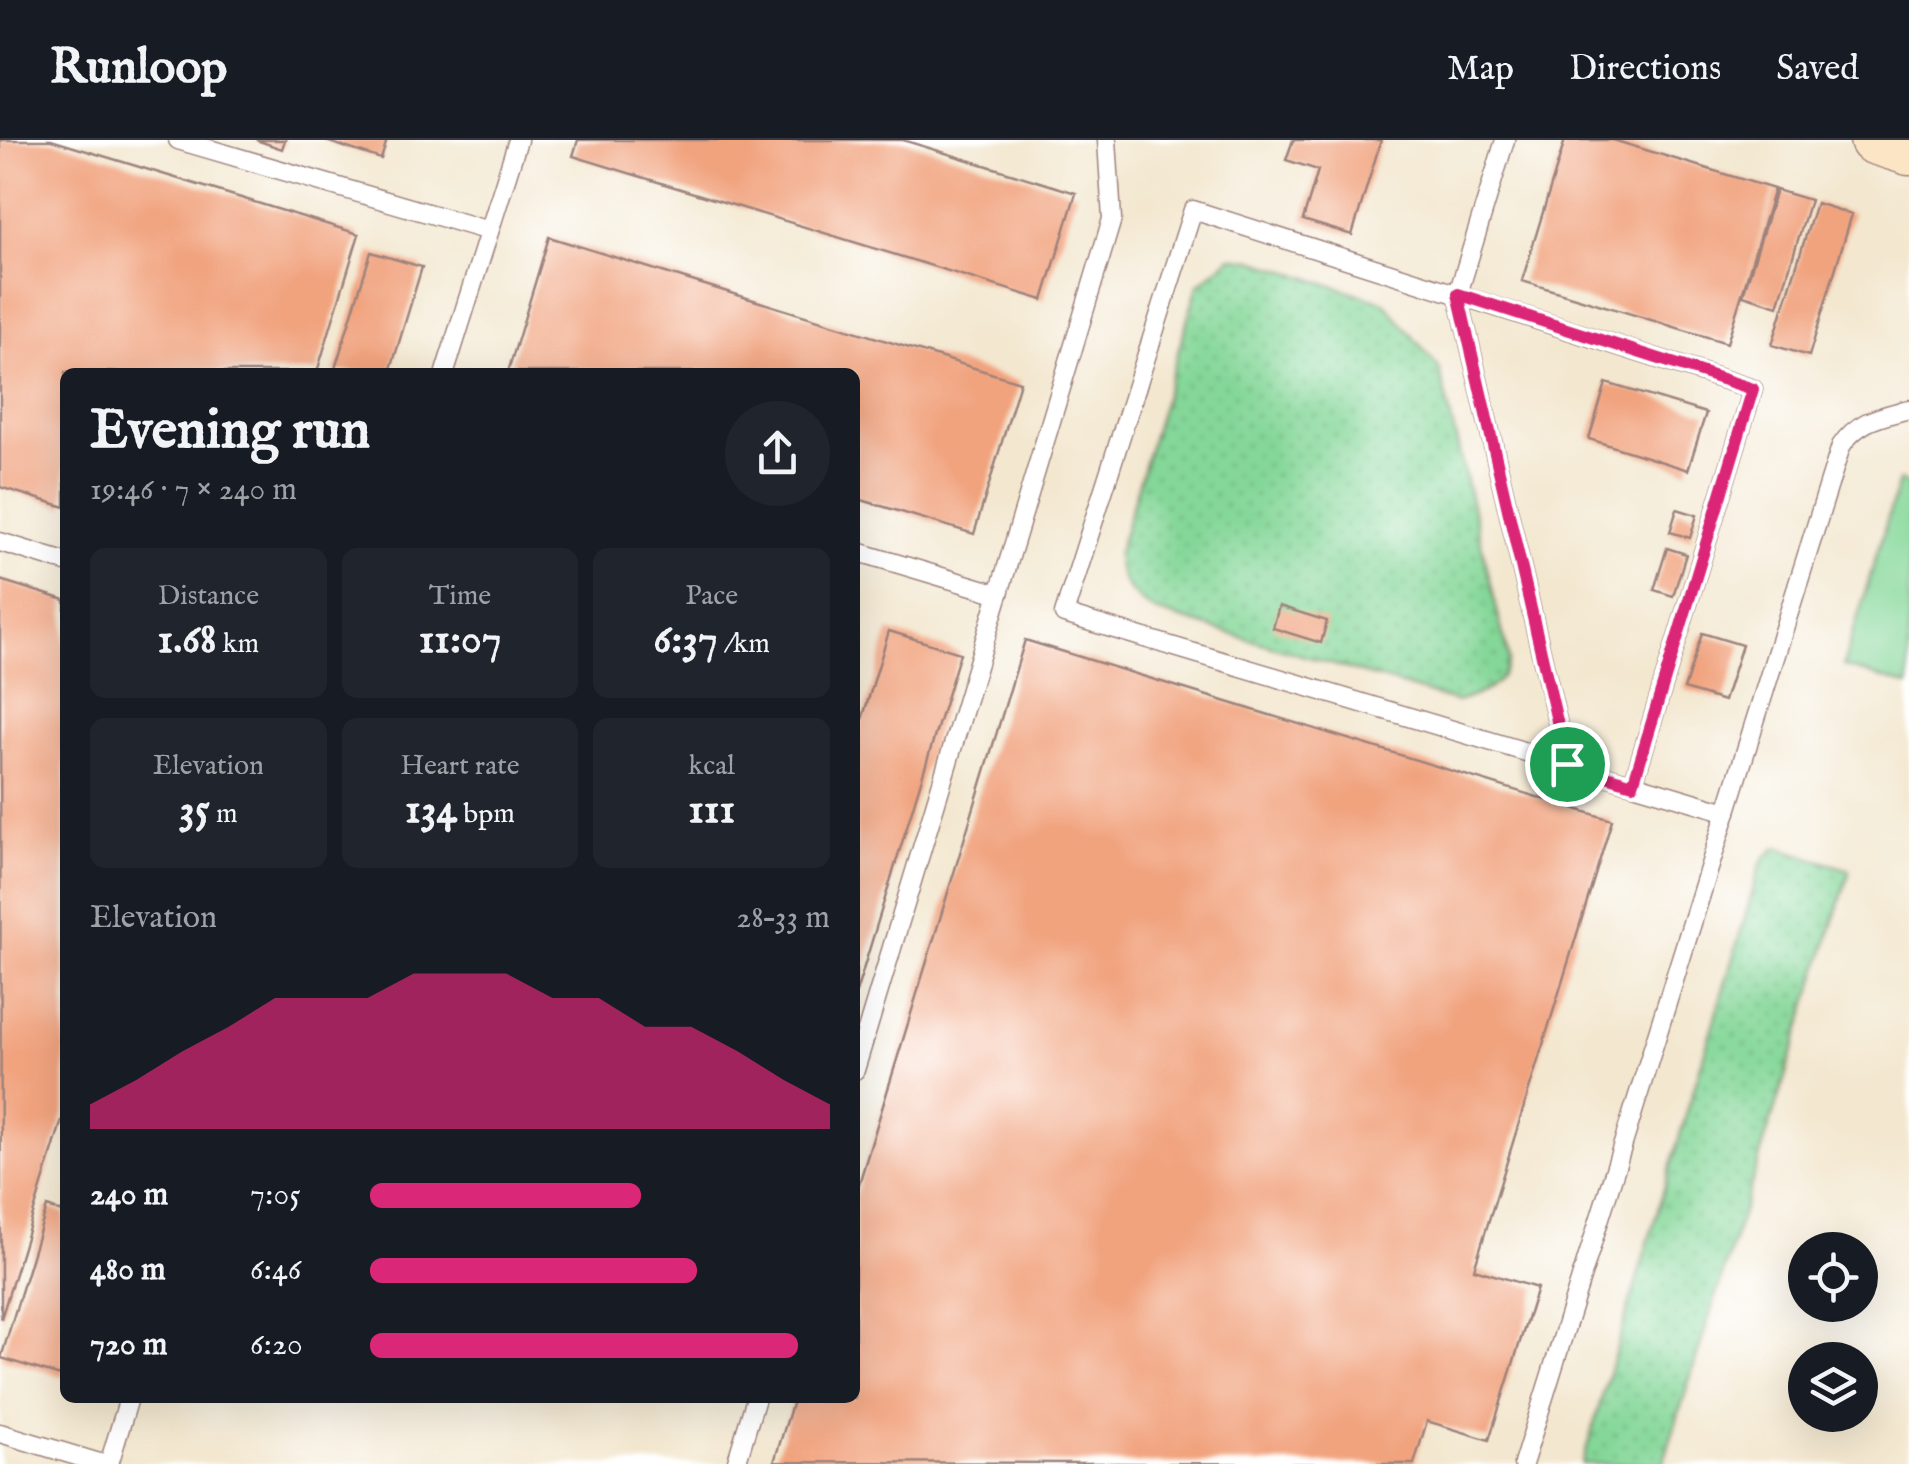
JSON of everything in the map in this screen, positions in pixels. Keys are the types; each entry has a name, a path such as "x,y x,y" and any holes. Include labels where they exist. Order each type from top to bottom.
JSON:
{"street":[{"path":"1874,140 1909,151"}],"lane":[{"path":"178,140 489,230"},
{"path":"446,368 518,140"},
{"path":"860,1053 1112,219 1107,140"},
{"path":"1505,140 1458,294 1567,764"},
{"path":"1633,784 1753,389 1193,210 1064,614 1567,764 1633,784 1727,812"},
{"path":"1523,1464 1841,446 1865,420 1909,409"},
{"path":"0,542 60,560"},
{"path":"860,552 999,594"},
{"path":"0,1433 106,1464 128,1403"},
{"path":"736,1464 754,1403"}],"green space":[{"path":"1231,257 1253,260 1384,302 1439,368 1509,660 1496,683 1482,692 1457,702 1155,611 1133,594 1124,581 1117,556 1198,285"},
{"path":"1899,481 1909,484 1909,686 1843,666"},
{"path":"1777,847 1850,870 1663,1464 1582,1464 1762,860"}],"building":[{"path":"0,140 51,140 359,234 318,368 60,368 60,505 0,487"},
{"path":"256,140 285,140 282,149"},
{"path":"323,140 387,140 381,159"},
{"path":"578,140 903,140 1076,193 1043,300 573,156"},
{"path":"1293,140 1381,140 1352,235 1303,220 1318,170 1286,160"},
{"path":"1565,140 1613,140 1774,189 1727,343 1522,281"},
{"path":"1776,190 1810,200 1778,306 1743,295"},
{"path":"1816,203 1852,214 1809,356 1772,345"},
{"path":"549,237 1020,382 974,534 860,500 860,368 509,368"},
{"path":"371,252 422,267 391,368 335,368"},
{"path":"1606,383 1706,413 1688,470 1589,439"},
{"path":"1677,509 1697,515 1690,538 1670,532"},
{"path":"1667,548 1686,554 1673,596 1654,590"},
{"path":"0,580 60,598 60,1126 1,1319"},
{"path":"1279,606 1327,621 1321,643 1273,628"},
{"path":"889,631 960,653 860,980 860,727"},
{"path":"1702,633 1742,645 1724,701 1684,689"},
{"path":"1025,640 1612,820 1474,1269 1537,1288 1489,1440 1427,1421 1414,1464 774,1462 792,1403 860,1403 860,1181"},
{"path":"47,1207 60,1211 60,1376 1,1358"}],"route":[{"path":"1458,294 1753,389 1633,784 1567,764 1458,294"}]}
